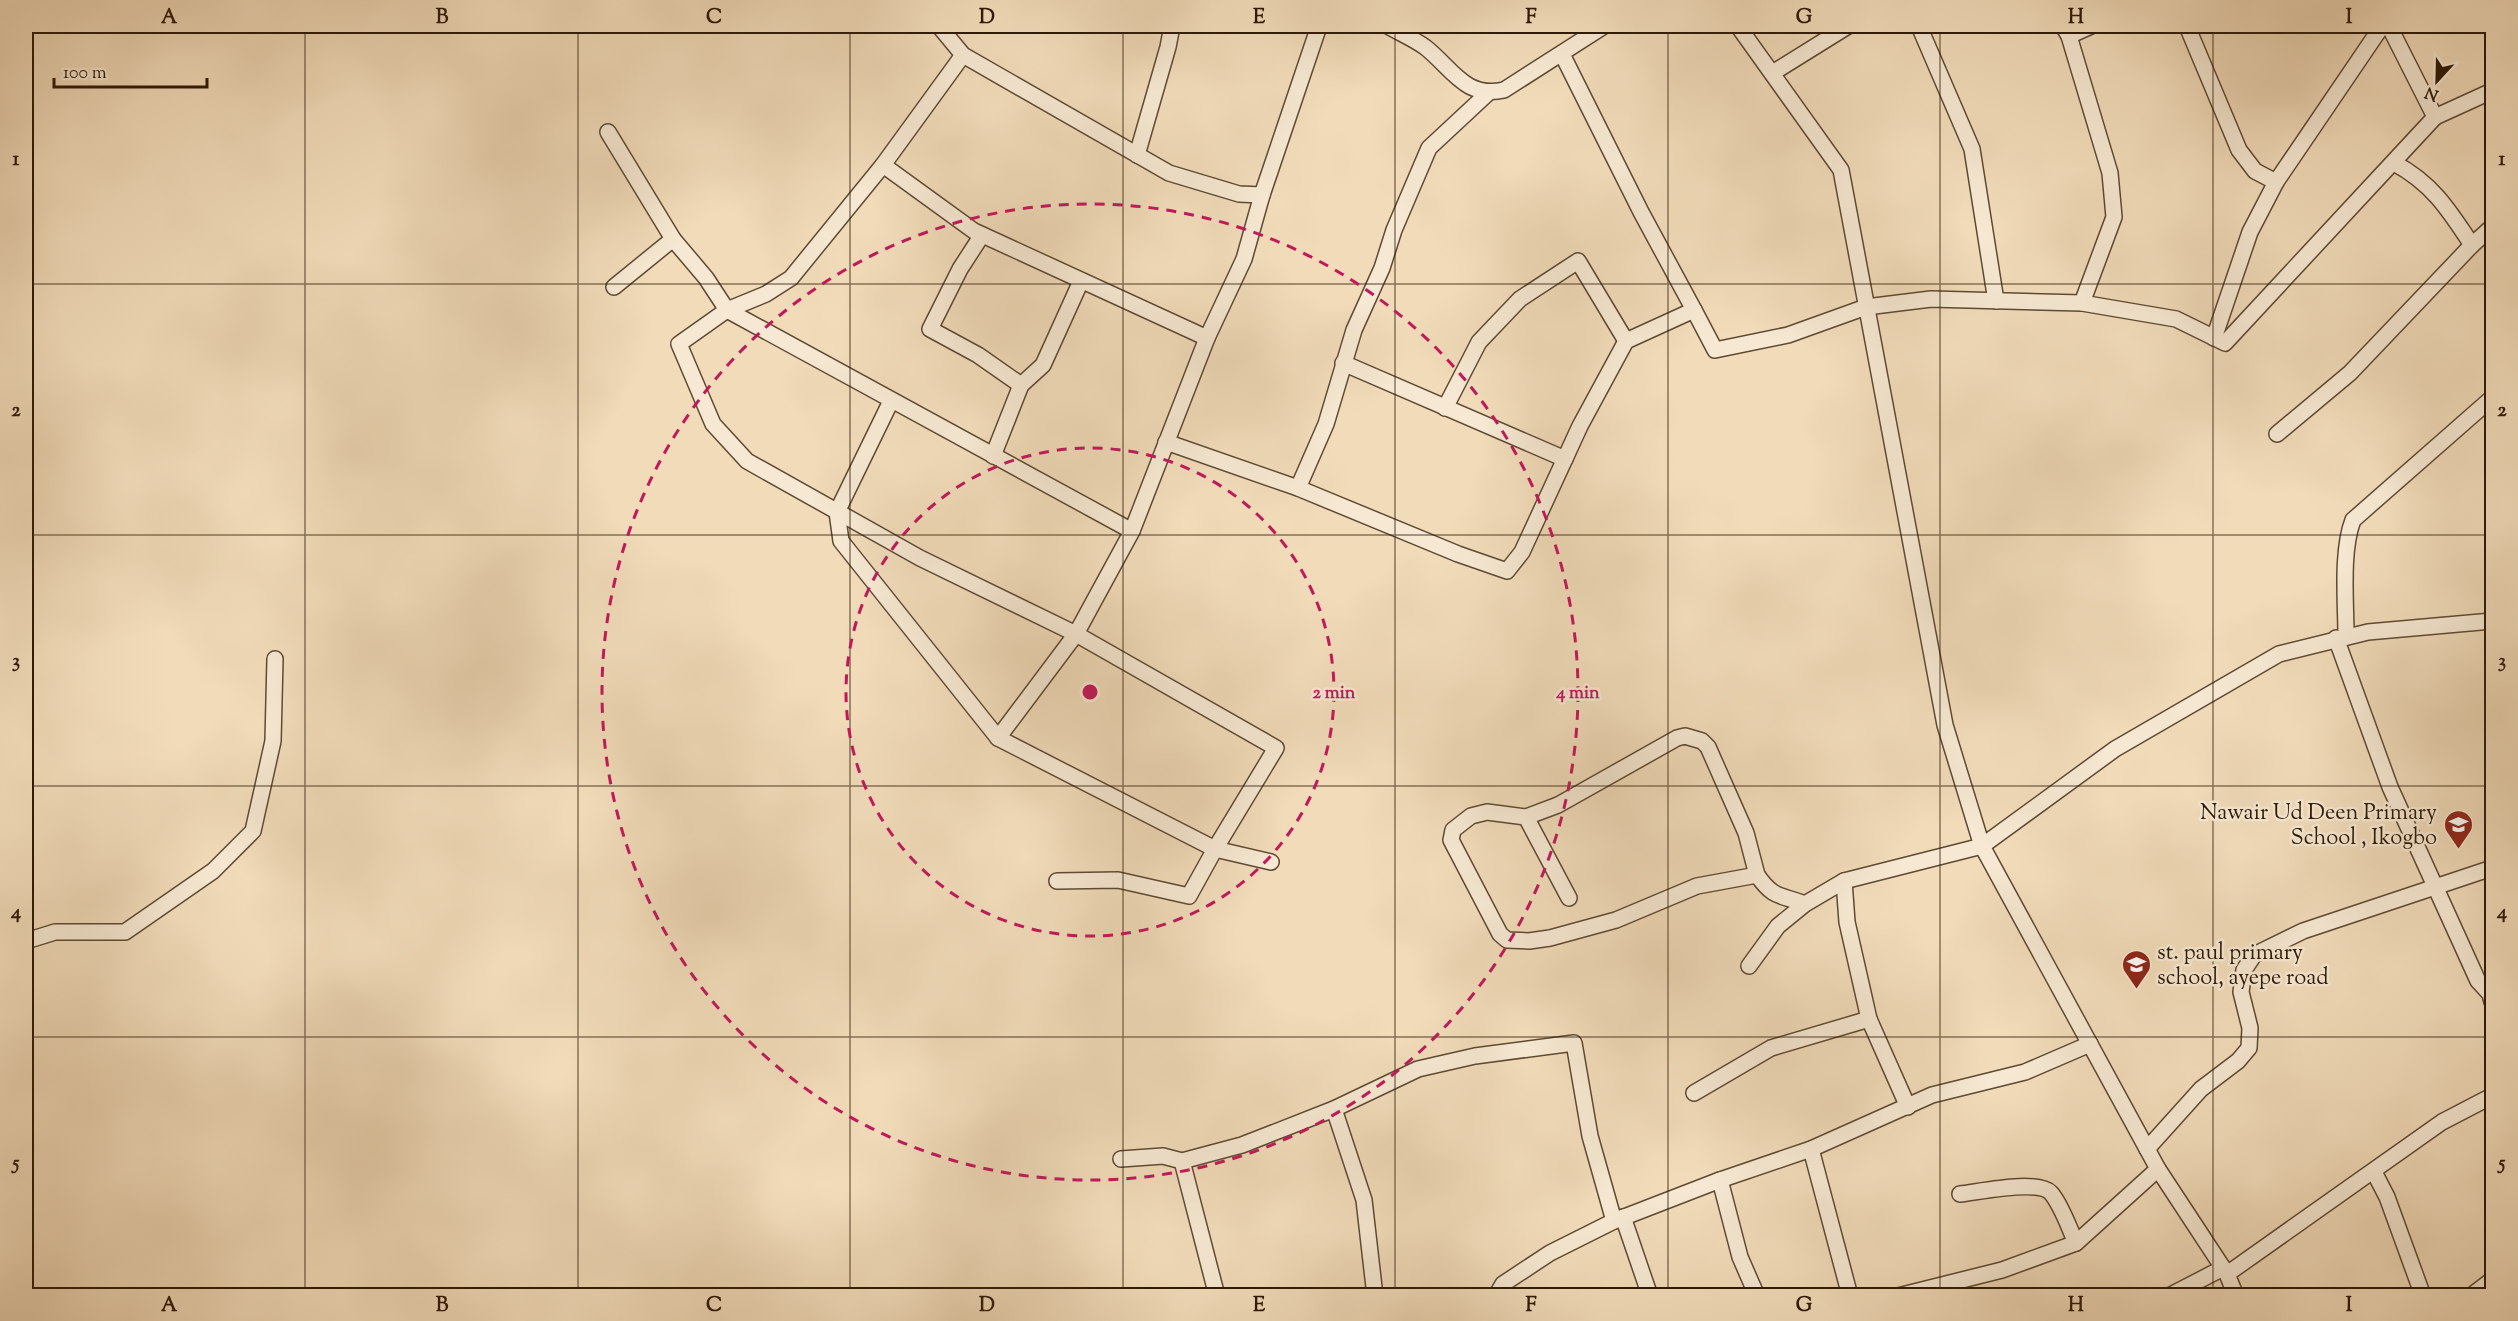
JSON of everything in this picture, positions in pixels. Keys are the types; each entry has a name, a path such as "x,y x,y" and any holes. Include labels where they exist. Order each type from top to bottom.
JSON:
{"street":[{"path":"939,26 963,55 1169,173 1239,194 1262,195"},
{"path":"1137,155 1172,26"},
{"path":"998,738 1076,634 1132,531 1207,338 1244,259 1262,195 1320,26"},
{"path":"1388,26 1425,47 1471,88 1487,94"},
{"path":"1298,488 1326,424 1354,330 1382,268 1394,230 1429,148 1487,94 1503,90 1604,26"},
{"path":"1738,26 1774,72 1841,170 1945,725 1982,846 2158,1169 2225,1271 2236,1296"},
{"path":"1774,72 1848,26"},
{"path":"1919,26 1972,149 1996,301"},
{"path":"2082,303 2114,217 2110,173 2066,31 2091,26"},
{"path":"2187,26 2239,150 2255,171 2276,182"},
{"path":"2214,338 2250,232 2276,182 2382,26"},
{"path":"2389,26 2435,117"},
{"path":"1562,54 1641,212 1715,350 1788,335 1866,308 1931,299 2082,303 2175,319 2225,343 2435,117 2493,91"},
{"path":"963,55 883,165 791,278 766,294 727,310 680,344 713,424 747,461 920,558 1076,634 1276,748 1215,849 1190,896 1119,880 1057,881"},
{"path":"608,132 673,239 706,278 727,310 1132,531"},
{"path":"2394,163 2427,184 2451,212 2472,245"},
{"path":"883,165 982,235 1207,338"},
{"path":"2277,434 2350,373 2472,245 2493,227"},
{"path":"982,235 960,269 930,329 978,356 1021,385"},
{"path":"614,286 673,239"},
{"path":"1445,408 1479,342 1520,299 1578,261 1626,341"},
{"path":"993,456 1021,385 1043,365 1081,281"},
{"path":"1166,442 1298,488 1504,572 1511,569 1522,552 1565,459 1626,341 1694,310"},
{"path":"1343,363 1565,459"},
{"path":"2492,997 2478,981 2390,787 2341,637 2350,528 2353,520 2493,398"},
{"path":"891,401 837,512 841,541 998,738 1215,849 1271,862"},
{"path":"1749,966 1778,926 1805,904 1844,881 1982,846 2115,749 2175,712 2279,654 2341,637 2493,621"},
{"path":"26,941 55,932 125,932 213,871 253,831 273,741 275,659"},
{"path":"1757,875 1697,886 1616,920 1550,938 1529,941 1507,940 1500,933 1450,837 1459,824 1487,812 1526,817 1578,796 1677,738 1694,737 1708,747 1746,833 1757,875 1768,891 1805,904"},
{"path":"1526,817 1569,898"},
{"path":"2147,1149 2201,1089 2238,1061 2249,1048 2250,1028 2241,992 2244,970 2254,955 2303,931 2493,868"},
{"path":"1844,881 1852,946 1869,1018 1908,1107"},
{"path":"1694,1092 1771,1048 1869,1018"},
{"path":"1121,1159 1163,1156 1182,1161 1242,1145 1334,1109 1418,1069 1475,1056 1574,1043 1590,1136 1618,1219 1650,1296"},
{"path":"1496,1296 1503,1284 1550,1253 1618,1219 1719,1180 1812,1149 1945,1091 2025,1072 2090,1044"},
{"path":"2169,1296 2225,1271 2374,1172 2442,1122 2493,1096"},
{"path":"1334,1109 1364,1200 1375,1296"},
{"path":"1812,1149 1850,1296"},
{"path":"1182,1161 1217,1296"},
{"path":"1898,1296 2002,1270 2076,1243 2158,1169"},
{"path":"2374,1172 2386,1197 2423,1296"},
{"path":"1719,1180 1740,1257 1757,1296"},
{"path":"1960,1194 2029,1186 2046,1190 2054,1198 2076,1243"},
{"path":"2471,1296 2493,1280"}],"place":[{"name":"Nawair Ud Deen Primary School , Ikogbo","path":"2458,850"},
{"name":"st. paul primary school, ayepe road","path":"2136,990"}]}
